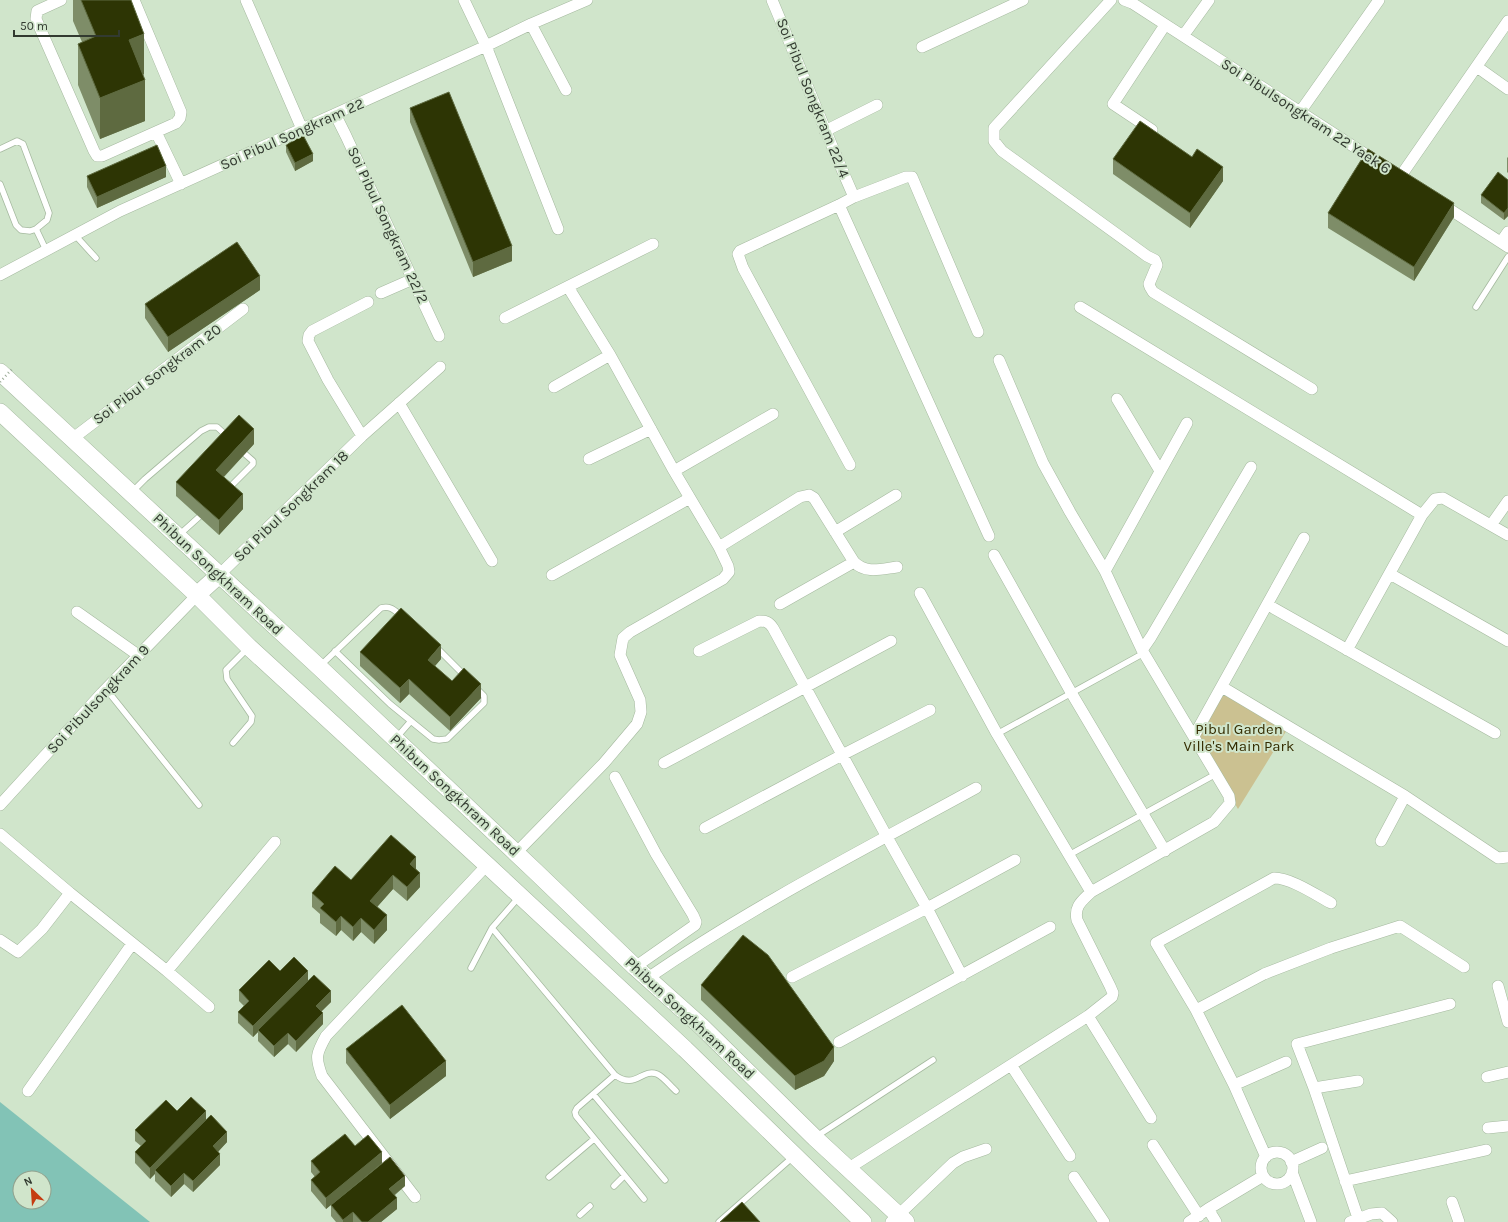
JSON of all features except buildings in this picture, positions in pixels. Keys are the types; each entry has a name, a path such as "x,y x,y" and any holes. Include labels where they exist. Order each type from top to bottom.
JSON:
{"main road":[{"name":"Phibun Songkhram Road","path":"7,370 72,439 319,667 707,1032 815,1138 849,1168 899,1220"},
{"name":"Phibun Songkhram Road","path":"2,417 197,595 249,647 685,1049 863,1222"},
{"path":"197,595 219,575"}],"street":[{"path":"61,0 37,11 36,18 97,156 102,156 176,124 180,118 181,112 134,0"},
{"path":"246,0 302,130"},
{"path":"464,0 486,46 558,229"},
{"name":"Soi Pibul Songkram 22","path":"0,275 120,211 486,46 572,3 587,0"},
{"name":"Soi Pibul Songkram 22/4","path":"772,0 798,60 825,131 854,197"},
{"path":"922,47 1023,0"},
{"path":"1111,0 994,128 994,141 1002,151 1147,256 1155,260 1157,265 1149,284 1150,288 1154,292 1312,389"},
{"name":"Soi Pibulsongkram 22 Yaek 6","path":"1124,0 1183,36 1396,174 1477,67"},
{"path":"1183,36 1210,0"},
{"path":"1300,112 1379,0"},
{"path":"1508,22 1477,67 1508,89"},
{"path":"531,24 566,90"},
{"path":"1163,138 1113,104 1165,25"},
{"path":"825,131 878,105"},
{"name":"Soi Pibul Songkram 22/2","path":"335,114 439,336"},
{"path":"156,132 181,184"},
{"path":"850,465 743,268 738,254 740,251 854,197 906,177 912,177 978,332"},
{"path":"1431,197 1504,244 1508,232"},
{"path":"839,205 989,536"},
{"path":"505,318 653,244"},
{"path":"381,292 413,279"},
{"path":"516,853 604,763 637,724 642,712 640,700 620,655 623,638 630,632 722,579 729,572 728,566 719,547 674,471 610,355 568,287"},
{"path":"362,436 332,387 308,341 309,335 312,331 368,302"},
{"path":"1080,307 1422,515"},
{"name":"Soi Pibul Songkram 20","path":"72,439 243,309"},
{"path":"554,387 610,355"},
{"path":"849,1168 1088,1016 1112,997 1113,993 1077,920 1076,914 1078,904 1091,892 1214,822 1230,803 1229,796 1143,652 1105,571 1043,463 999,360"},
{"name":"Soi Pibul Songkram 18","path":"219,575 362,436 440,367"},
{"path":"1117,399 1160,471"},
{"path":"399,404 492,562"},
{"path":"674,471 772,414"},
{"path":"1105,571 1187,423"},
{"path":"589,459 651,429"},
{"path":"1143,652 1250,467"},
{"path":"719,547 800,497 809,495 814,498 854,562 859,567 875,570 897,567"},
{"path":"836,532 896,496"},
{"path":"552,575 690,498"},
{"path":"1347,650 1422,515 1435,499 1443,498 1508,535"},
{"path":"1491,525 1508,500"},
{"path":"1194,736 1304,538"},
{"path":"994,555 1072,694 1165,851"},
{"path":"780,604 854,562"},
{"path":"1390,574 1508,641"},
{"path":"920,593 997,734 1091,892"},
{"name":"Soi Pibulsongkram 9","path":"0,804 138,655 197,595"},
{"path":"1268,605 1495,733"},
{"path":"77,612 138,655"},
{"path":"699,651 759,621 769,623 806,686 842,755 927,908 962,976"},
{"path":"664,762 891,641"},
{"path":"1222,687 1405,796 1498,858 1508,857"},
{"path":"705,828 930,710"},
{"path":"615,777 656,854 696,922 695,925 642,972"},
{"path":"642,972 687,951 742,917 976,788"},
{"path":"1381,840 1405,796"},
{"path":"0,834 209,1007"},
{"path":"167,971 275,842"},
{"path":"792,977 927,908 1015,860"},
{"path":"415,1197 322,1076 317,1062 318,1050 326,1036 487,865"},
{"path":"1266,1156 1234,1085 1196,1010 1156,943 1274,878 1281,878 1289,881 1331,903"},
{"path":"0,940 18,952 42,929 70,893"},
{"path":"1196,1010 1264,974 1331,948 1400,926 1464,967"},
{"path":"839,1042 1050,927"},
{"path":"28,1090 132,944"},
{"path":"1498,986 1508,1022"},
{"path":"1392,1222 1382,1213 1371,1214 1354,1220 1345,1181 1314,1088 1297,1044 1450,1004"},
{"path":"1088,1016 1151,1118"},
{"path":"1234,1085 1286,1062"},
{"path":"1011,1065 1070,1156"},
{"path":"1487,1077 1508,1072"},
{"path":"1314,1088 1358,1081"},
{"path":"1488,1128 1508,1126"},
{"path":"1153,1145 1194,1219 1263,1176"},
{"path":"1311,1222 1292,1167 1286,1155 1274,1153 1266,1156 1262,1164 1263,1176 1267,1180 1276,1184 1286,1181 1292,1167 1322,1148"},
{"path":"899,1220 946,1169 957,1160 986,1149"},
{"path":"1345,1181 1486,1150"},
{"path":"1074,1177 1104,1222"},
{"path":"1452,1202 1459,1222"},
{"path":"1208,1209 1216,1222"}],"lane":[{"path":"0,149 17,141 23,144 49,213 47,220 36,229 30,231 21,230 16,224 0,184"},
{"path":"36,229 46,250"},
{"path":"75,235 96,258"},
{"path":"1476,307 1508,257"},
{"path":"132,493 145,479 201,431 217,427 230,438"},
{"path":"225,492 253,464 253,461 245,454"},
{"path":"177,537 199,517"},
{"path":"319,667 381,608 387,606 392,608 408,621"},
{"path":"435,646 468,680"},
{"path":"233,743 250,722 252,716 227,679 226,670 249,647"},
{"path":"335,651 390,704 433,739 447,739 484,703 484,696 473,685"},
{"path":"997,734 1072,694 1143,652"},
{"path":"106,689 199,806"},
{"path":"395,739 411,721"},
{"path":"1069,855 1216,774"},
{"path":"471,968 492,928 520,896"},
{"path":"492,928 615,1075 622,1080 628,1081 651,1072 656,1073 661,1076 676,1092"},
{"path":"815,1138 933,1060"},
{"path":"615,1075 577,1108 575,1112 576,1116 594,1139 644,1199"},
{"path":"593,1094 665,1180"},
{"path":"549,1177 594,1139"},
{"path":"719,1222 794,1156"},
{"path":"614,1186 624,1176"},
{"path":"580,1214 590,1206"}],"path":[{"path":"0,382 7,370"}],"green space":[{"name":"Pibul Garden Ville's Main Park","path":"1225,688 1290,725 1238,809 1196,737"}],"water":[{"path":"0,1102 150,1222 0,1222"}]}
